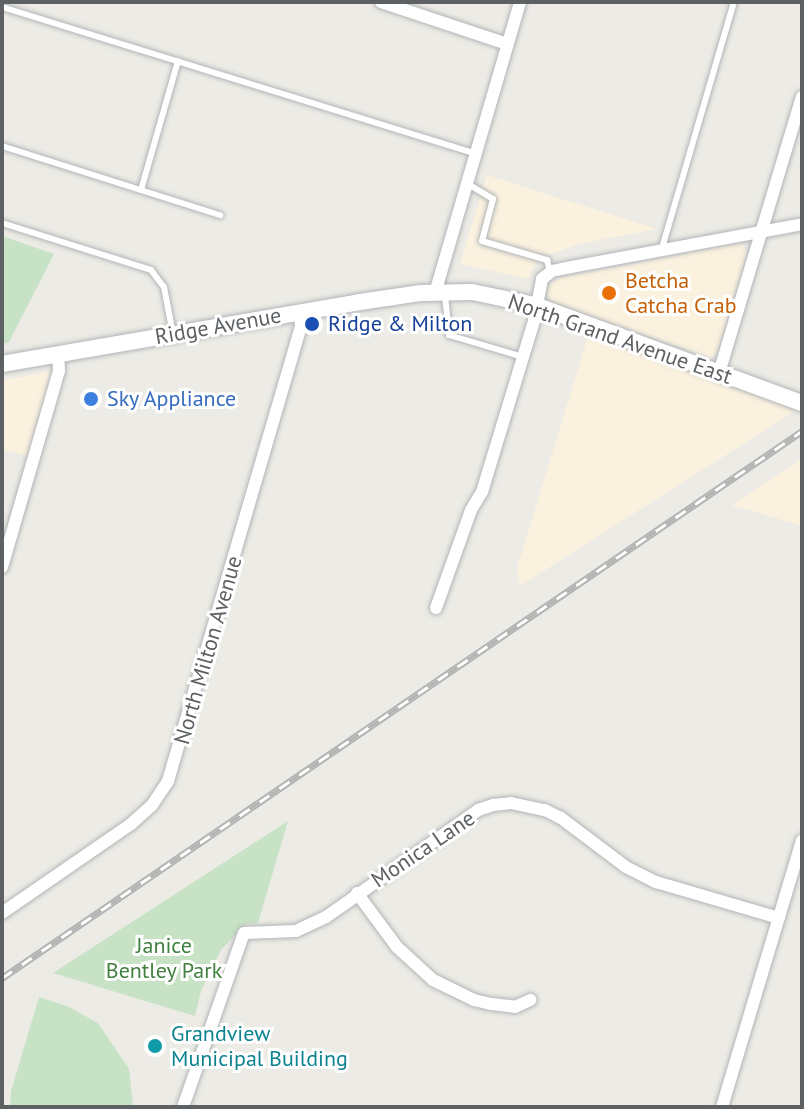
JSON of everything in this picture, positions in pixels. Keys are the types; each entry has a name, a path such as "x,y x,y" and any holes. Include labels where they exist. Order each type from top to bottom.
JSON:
{"street":[{"path":"381,2 507,44"},
{"path":"440,292 465,182 520,2"},
{"path":"719,373 802,97"},
{"path":"436,608 471,510 482,492 523,357 539,284 550,272 802,224"},
{"name":"North Grand Avenue East","path":"440,292 490,294 535,305 802,403"},
{"name":"Ridge Avenue","path":"2,364 299,312 440,292"},
{"name":"North Milton Avenue","path":"2,913 131,824 152,805 168,781 301,325 299,312"},
{"path":"2,567 59,371 58,354"},
{"name":"Monica Lane","path":"183,1107 244,933 296,931 326,917 478,810 511,803 528,805 561,818 626,867 656,882 779,918"},
{"path":"722,1107 802,841"},
{"path":"357,893 397,947 433,980 474,1000 515,1007 530,1000"}],"lane":[{"path":"662,249 734,2"},
{"path":"2,7 474,153"},
{"path":"141,190 178,61"},
{"path":"2,146 220,215"},
{"path":"465,182 481,188 493,199 491,220 482,241 547,260 550,272"},
{"path":"2,223 151,270 164,287 173,334"},
{"path":"440,292 449,335 523,357"}],"shaded area":[{"path":"487,175 657,229 579,244 539,258 528,279 460,264"},
{"path":"742,243 747,253 718,350 712,358 551,302 546,291 551,283 561,278"},
{"path":"589,333 798,409 520,586 517,568"},
{"path":"53,371 27,456 2,449 2,380"},
{"path":"802,459 802,526 732,505"}],"green space":[{"path":"2,236 54,254 9,342 2,344"},
{"name":"Janice Bentley Park","path":"288,821 258,923 246,924 221,950 201,991 195,1016 53,973"},
{"path":"39,997 67,1006 98,1023 129,1069 133,1107 10,1107 11,1091"}],"railway":[{"path":"2,978 802,431"}],"place":[{"name":"Betcha Catcha Crab","path":"609,293"},
{"name":"Ridge & Milton","path":"312,324"},
{"name":"Sky Appliance","path":"91,399"},
{"name":"Grandview Municipal Building","path":"155,1046"}]}
